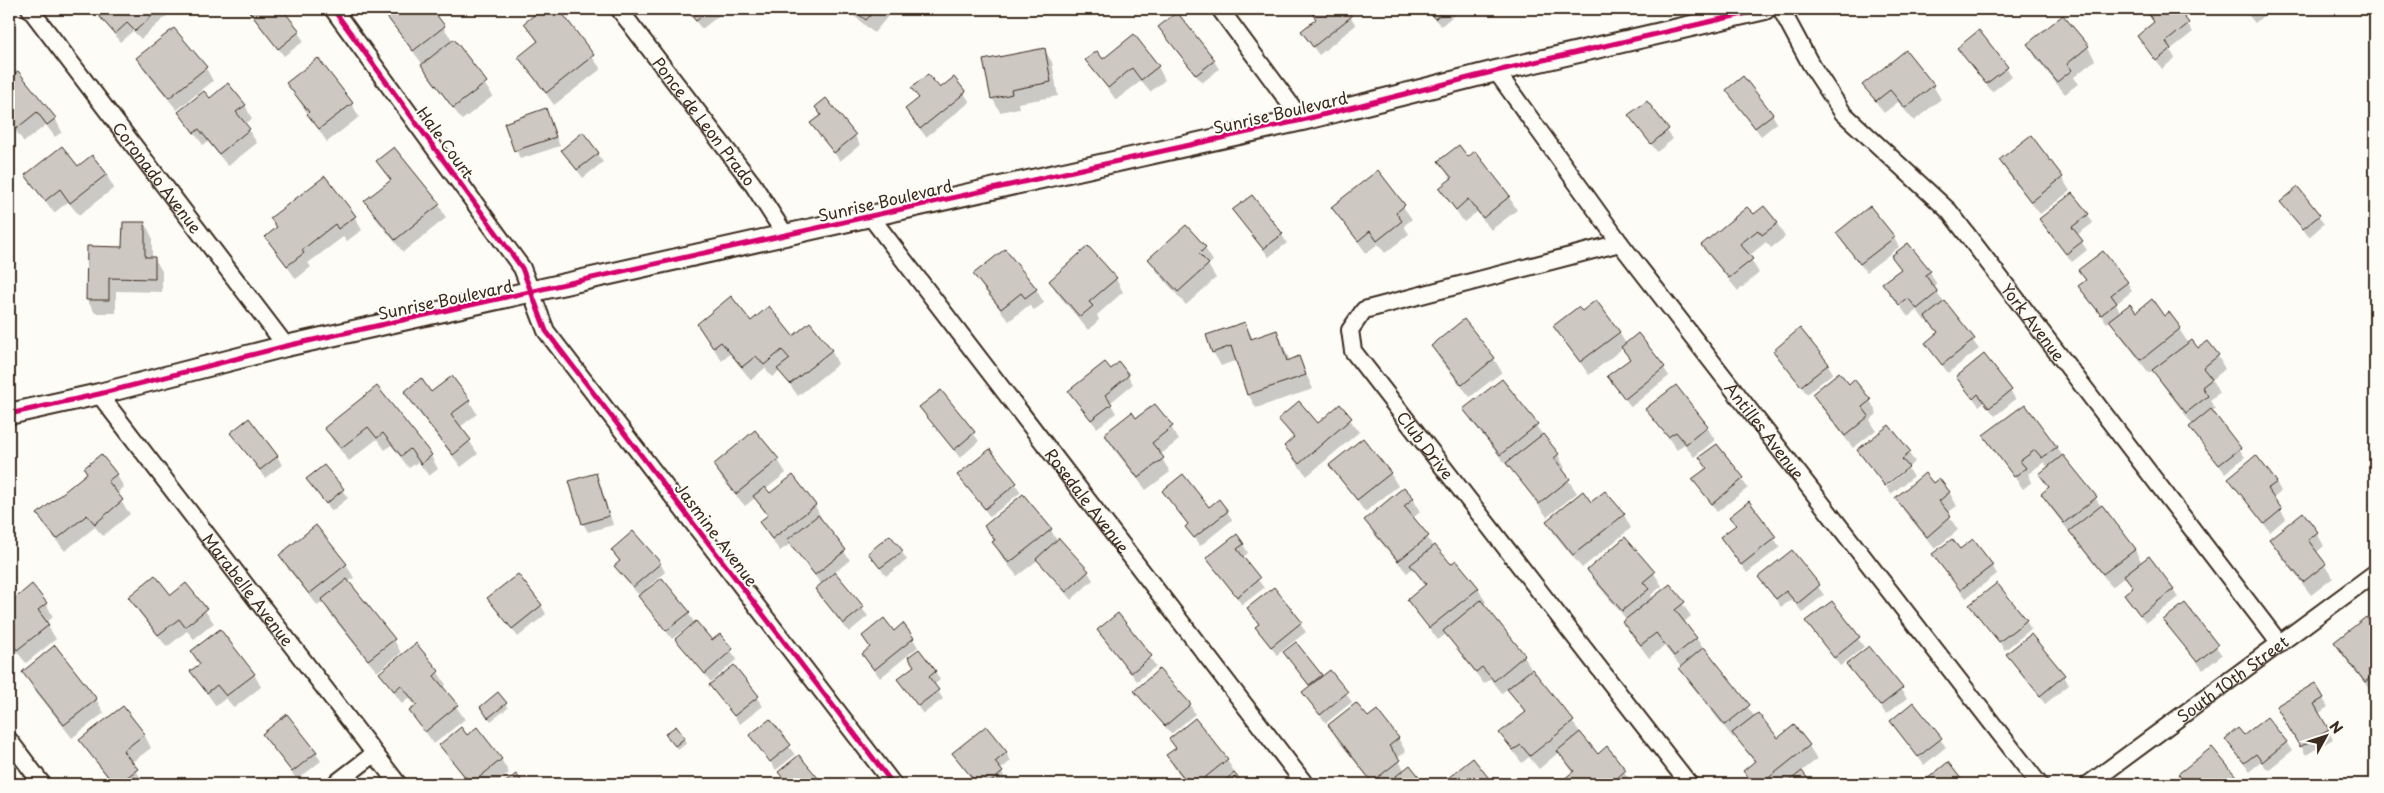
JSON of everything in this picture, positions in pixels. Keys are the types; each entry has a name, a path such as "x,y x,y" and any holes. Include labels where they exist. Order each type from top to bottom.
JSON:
{"street":[{"name":"Hale Court","path":"333,9 522,268 533,292"},
{"name":"Ponce de Leon Prado","path":"619,9 752,183 786,236"},
{"path":"1220,9 1302,120"},
{"name":"Sunrise Boulevard","path":"9,414 99,394 286,346 1302,120 1496,71 1765,9"},
{"name":"York Avenue","path":"1780,9 1810,63 1843,113 1949,211 2280,644"},
{"name":"Coronado Avenue","path":"34,10 286,346"},
{"name":"Antilles Avenue","path":"1496,71 1620,243 2039,784"},
{"name":"Rosedale Avenue","path":"870,216 1305,784"},
{"name":"Club Drive","path":"1620,243 1364,310 1350,330 1353,351 1689,784"},
{"name":"Jasmine Avenue","path":"533,292 546,330 893,784"},
{"name":"Marabelle Avenue","path":"99,394 398,784"},
{"name":"South 10th Street","path":"2089,784 2375,573"},
{"path":"9,740 42,784"},
{"path":"335,784 374,754"}],"building":[{"path":"106,9 160,9 135,31 127,23 115,34 99,16"},
{"path":"247,9 282,9 300,31 278,49"},
{"path":"381,9 432,9 445,26 413,51"},
{"path":"542,9 559,9 594,55 546,93 518,57 538,41 524,23"},
{"path":"686,9 711,9 696,21"},
{"path":"852,9 876,9 866,20"},
{"path":"1308,9 1346,9 1352,16 1313,47 1301,31 1316,19"},
{"path":"1426,9 1446,9 1435,19"},
{"path":"2154,9 2178,9 2189,23 2166,42 2171,49 2156,61 2137,36 2154,22 2148,13"},
{"path":"1177,12 1215,60 1196,75 1158,27"},
{"path":"2063,15 2089,46 2067,64 2072,70 2057,82 2027,44"},
{"path":"174,28 207,67 169,98 136,58"},
{"path":"1979,30 2008,67 1986,84 1957,48"},
{"path":"1134,34 1159,66 1141,80 1132,68 1108,88 1085,60 1097,51 1103,59"},
{"path":"454,39 487,82 453,108 421,65"},
{"path":"1045,48 1051,82 1011,90 1012,94 991,99 983,60"},
{"path":"1906,50 1934,85 1905,108 1890,90 1876,101 1862,85"},
{"path":"318,58 353,103 319,129 307,114 309,112 286,83"},
{"path":"18,71 56,118 47,125 37,112 16,129 9,120 9,78"},
{"path":"928,74 940,88 954,77 966,92 920,129 905,109 919,98 911,88"},
{"path":"1743,76 1773,114 1755,128 1726,90"},
{"path":"228,83 246,105 236,112 250,129 219,154 199,129 194,133 178,112 204,91 210,98"},
{"path":"826,98 856,135 834,153 810,123 821,115 815,107"},
{"path":"1647,101 1669,129 1651,144 1628,115"},
{"path":"546,108 556,137 514,151 504,123"},
{"path":"583,132 599,153 577,170 561,150"},
{"path":"2031,135 2063,177 2031,202 1999,160"},
{"path":"1459,145 1468,157 1475,151 1510,196 1483,218 1468,199 1456,210 1439,188 1452,178 1438,161"},
{"path":"62,146 78,166 92,155 107,174 70,203 60,189 45,201 25,175"},
{"path":"394,147 440,204 395,240 364,201 391,180 376,161"},
{"path":"1378,170 1405,205 1396,213 1402,221 1377,241 1370,231 1358,241 1331,207"},
{"path":"325,176 356,216 338,229 335,224 302,250 304,253 287,266 265,237 277,227 270,218"},
{"path":"2298,187 2320,215 2303,229 2280,202"},
{"path":"2072,193 2089,214 2072,227 2083,241 2066,254 2039,219"},
{"path":"1252,195 1283,234 1263,249 1232,210"},
{"path":"1764,206 1778,223 1762,235 1758,230 1740,244 1753,259 1729,278 1701,245 1747,207 1754,214"},
{"path":"1870,206 1895,237 1860,264 1836,233"},
{"path":"123,222 145,222 145,257 155,257 155,279 109,278 109,300 86,300 87,246 122,247"},
{"path":"1186,225 1206,247 1199,254 1209,264 1178,292 1148,259"},
{"path":"1908,243 1931,271 1925,275 1938,292 1917,309 1908,298 1899,305 1882,283 1901,269 1891,256"},
{"path":"1088,246 1117,278 1089,302 1093,306 1080,317 1049,281"},
{"path":"1005,249 1037,289 1025,298 1021,293 1001,309 973,274"},
{"path":"2103,251 2128,282 2111,295 2117,303 2101,315 2078,286 2086,280 2078,270"},
{"path":"731,296 751,321 769,306 793,336 810,322 832,350 790,384 777,369 790,359 782,350 764,365 756,356 742,367 721,342 713,348 697,324"},
{"path":"2152,299 2164,316 2169,312 2181,328 2141,360 2109,320 2130,304 2136,312"},
{"path":"1596,300 1620,332 1580,362 1553,326 1578,307 1582,311"},
{"path":"1945,301 1975,339 1942,365 1925,343 1938,332 1925,317"},
{"path":"1464,319 1495,358 1462,385 1431,346"},
{"path":"1245,322 1251,339 1277,330 1287,361 1299,356 1306,375 1247,395 1231,346 1212,353 1206,335"},
{"path":"1800,328 1829,364 1801,386 1773,351"},
{"path":"1638,333 1665,367 1625,399 1607,376 1630,359 1621,347"},
{"path":"2192,340 2198,348 2208,341 2219,355 2203,368 2212,379 2202,387 2208,396 2186,413 2152,370"},
{"path":"1984,354 2012,390 1989,408 1978,394 1973,399 1956,377"},
{"path":"1105,362 1111,369 1119,362 1129,375 1105,395 1112,404 1091,420 1068,391"},
{"path":"1839,372 1849,384 1854,379 1871,400 1862,407 1869,416 1845,436 1812,394"},
{"path":"452,376 470,400 451,414 471,440 453,455 404,392 421,378 431,392"},
{"path":"1502,379 1538,424 1500,455 1463,409"},
{"path":"1676,385 1708,426 1686,444 1676,432 1668,437 1645,409"},
{"path":"377,386 432,455 421,464 410,449 401,456 383,433 377,438 368,427 341,448 324,428"},
{"path":"941,390 975,432 954,450 919,407"},
{"path":"1299,401 1318,423 1340,404 1352,418 1299,464 1284,446 1294,437 1278,419"},
{"path":"1155,404 1173,426 1152,443 1164,458 1138,478 1104,434 1132,412 1136,418"},
{"path":"2025,404 2057,447 2042,458 2035,450 2020,461 2026,468 2014,477 1983,435"},
{"path":"2211,409 2241,448 2219,465 2189,427"},
{"path":"249,418 278,456 260,470 230,433"},
{"path":"1889,425 1911,452 1902,459 1909,467 1885,486 1857,450"},
{"path":"755,430 779,459 736,494 713,465"},
{"path":"1543,434 1559,454 1554,458 1570,479 1539,504 1506,463"},
{"path":"1363,438 1391,473 1357,500 1329,465"},
{"path":"1717,444 1744,478 1712,504 1692,479 1707,468 1699,457"},
{"path":"990,449 1017,483 985,509 957,475"},
{"path":"101,454 117,474 108,481 123,500 95,524 87,515 57,539 37,514 87,473 84,468"},
{"path":"2063,455 2097,497 2064,523 2041,494 2049,487 2039,474"},
{"path":"2256,455 2277,482 2267,489 2282,509 2264,524 2228,478"},
{"path":"324,465 344,489 326,504 306,479"},
{"path":"596,473 609,516 582,524 569,481"},
{"path":"1925,473 1933,483 1939,478 1950,492 1939,501 1951,516 1927,537 1895,498"},
{"path":"1183,474 1209,507 1219,499 1228,511 1194,538 1185,527 1188,524 1162,491"},
{"path":"793,475 816,505 772,539 759,522 768,515 753,496 765,487 770,493"},
{"path":"1404,487 1414,498 1404,506 1429,536 1398,561 1364,520"},
{"path":"1583,491 1591,502 1605,491 1625,514 1573,555 1546,521"},
{"path":"1023,494 1052,529 1009,563 992,542 995,540 984,526"},
{"path":"1749,501 1776,537 1741,565 1720,537 1736,525 1729,517"},
{"path":"2102,505 2136,549 2103,574 2069,531"},
{"path":"2303,512 2318,532 2308,540 2326,564 2303,582 2269,539"},
{"path":"818,515 846,550 815,575 787,540"},
{"path":"316,525 347,564 309,594 279,555"},
{"path":"633,531 661,563 633,587 614,566 620,561 611,550"},
{"path":"1237,534 1244,544 1237,549 1260,578 1237,597 1206,558"},
{"path":"890,535 903,551 880,568 868,553"},
{"path":"1625,537 1655,572 1643,582 1649,589 1622,611 1587,570"},
{"path":"1059,538 1089,571 1066,592 1036,559"},
{"path":"1952,539 1960,549 1973,539 1993,565 1960,590 1932,554"},
{"path":"1435,545 1451,564 1456,560 1479,588 1429,628 1407,600 1426,584 1410,565"},
{"path":"1792,550 1820,585 1797,604 1786,591 1776,599 1758,577"},
{"path":"2149,556 2174,589 2140,615 2124,594 2133,587 2124,575"},
{"path":"835,572 864,607 843,624 815,589"},
{"path":"518,574 542,605 512,629 487,598"},
{"path":"155,575 171,595 186,583 207,609 185,627 179,619 158,635 128,597"},
{"path":"662,578 690,612 666,631 638,596"},
{"path":"347,579 395,639 368,660 321,600"},
{"path":"1997,583 2027,620 1999,642 1969,605"},
{"path":"32,584 47,603 38,610 49,625 17,650 9,640 9,597 12,601"},
{"path":"1670,584 1685,602 1675,610 1697,638 1674,656 1656,633 1641,645 1622,622"},
{"path":"1274,587 1302,622 1271,647 1255,627 1259,624 1247,608"},
{"path":"1481,600 1525,655 1494,681 1482,667 1476,672 1443,631"},
{"path":"1832,601 1860,637 1834,658 1805,621"},
{"path":"2185,603 2218,645 2197,662 2163,620"},
{"path":"1118,613 1152,656 1131,673 1097,630"},
{"path":"2366,617 2375,628 2375,674 2365,682 2334,642"},
{"path":"884,618 894,631 903,623 914,638 874,670 862,654 870,647 862,636"},
{"path":"696,621 712,640 720,634 733,649 705,674 675,639"},
{"path":"220,629 255,674 226,696 217,685 207,693 190,671 200,664 191,651"},
{"path":"2031,634 2065,675 2040,696 2006,654"},
{"path":"1296,642 1322,675 1309,685 1283,652"},
{"path":"416,643 439,671 434,676 458,705 425,732 409,711 417,705 401,685 394,691 379,673"},
{"path":"55,645 97,699 64,725 22,672"},
{"path":"1869,646 1903,688 1880,706 1846,664"},
{"path":"1704,647 1750,705 1725,725 1679,668"},
{"path":"919,649 936,671 929,677 939,690 918,706 897,679 914,666 908,657"},
{"path":"734,665 759,696 734,716 709,685"},
{"path":"1159,669 1191,704 1165,726 1134,691"},
{"path":"1532,669 1574,721 1530,756 1521,745 1513,750 1499,733 1526,712 1507,689"},
{"path":"1330,670 1348,692 1320,715 1302,692"},
{"path":"2315,683 2324,698 2314,704 2329,730 2300,747 2276,706"},
{"path":"498,692 507,703 488,718 480,707"},
{"path":"1913,702 1942,738 1918,757 1890,721"},
{"path":"1356,703 1368,717 1377,710 1399,738 1389,746 1400,760 1372,782 1328,725"},
{"path":"123,706 145,734 123,751 138,769 118,784 114,784 79,740"},
{"path":"1758,713 1778,738 1794,725 1810,745 1761,784 1754,784 1743,771 1755,761 1732,733"},
{"path":"287,714 317,752 292,772 262,734"},
{"path":"2267,717 2287,742 2262,762 2256,754 2244,763 2225,739 2238,728 2244,735"},
{"path":"1195,718 1228,759 1197,784 1189,784 1166,755 1176,748 1169,739"},
{"path":"770,719 791,745 770,762 749,735"},
{"path":"676,726 685,738 675,746 665,734"},
{"path":"986,726 1007,752 995,762 1003,772 988,784 977,784 952,753"},
{"path":"461,727 467,735 477,727 502,759 471,784 439,745"},
{"path":"1580,732 1598,754 1607,746 1626,770 1617,778 1622,784 1559,783 1574,771 1557,751"},
{"path":"2212,747 2240,781 2236,784 2186,784 2178,774"},
{"path":"799,755 823,784 788,784 778,772"},
{"path":"1473,758 1491,781 1488,784 1453,784 1448,778"},
{"path":"1948,762 1965,784 1922,783"},
{"path":"1410,765 1425,784 1386,784"},
{"path":"1802,771 1812,784 1785,784"},
{"path":"1234,773 1244,784 1220,784"},
{"path":"516,774 524,784 503,784"}],"cycle path":[{"path":"333,9 522,268 546,331 893,784"},
{"path":"9,414 99,394 286,346 1302,120 1496,71 1765,9"}]}
